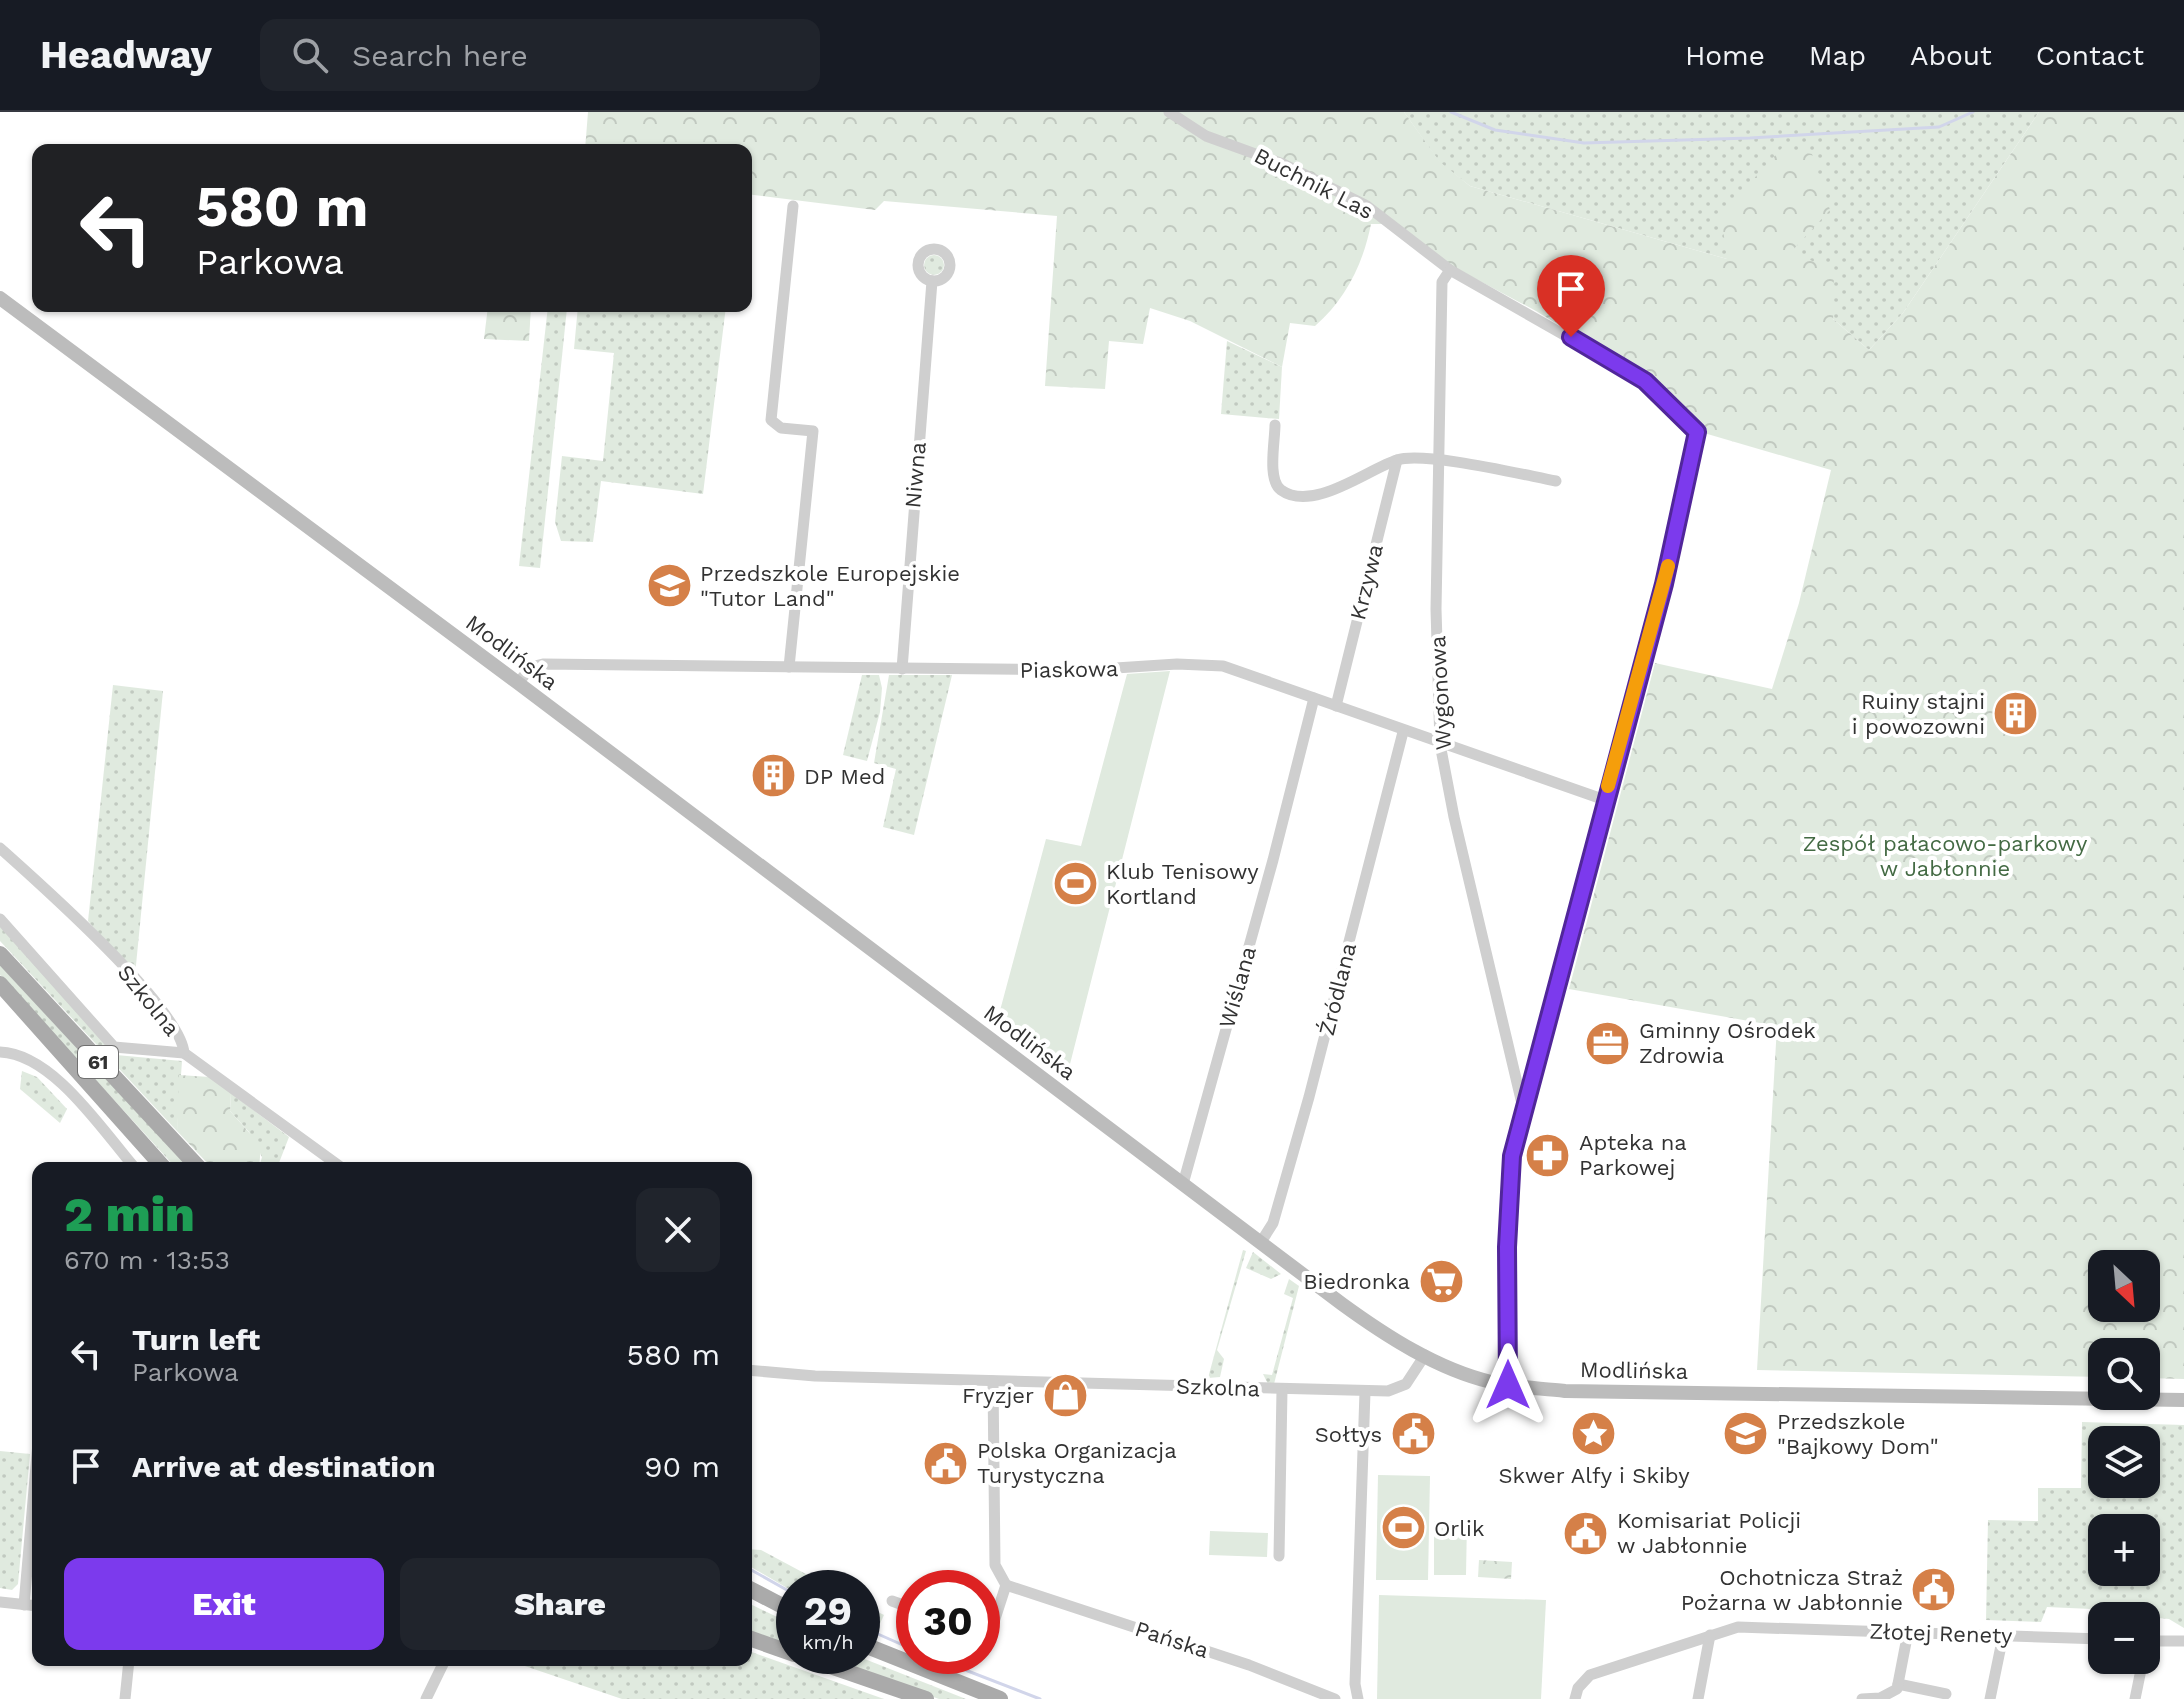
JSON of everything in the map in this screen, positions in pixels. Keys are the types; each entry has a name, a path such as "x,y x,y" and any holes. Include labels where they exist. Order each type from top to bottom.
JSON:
{"main road":[{"name":"Modlińska","path":"0,298 1382,1333 1425,1355 1479,1378 1508,1385 1569,1391 2184,1400"},
{"name":"61","path":"0,954 193,1162"},
{"name":"61","path":"0,984 159,1162"},
{"path":"752,1590 776,1603"},
{"path":"752,1639 776,1648"},
{"path":"880,1651 1000,1699"},
{"path":"853,1674 926,1699"}],"street":[{"name":"Buchnik Las","path":"1169,112 1206,136 1283,164 1367,206 1450,270 1645,381 1697,432 1664,584 1605,800"},
{"path":"789,667 813,431 781,428 771,420 793,206"},
{"name":"Wygonowa","path":"1450,270 1442,282 1436,609 1440,744 1454,817 1524,1108"},
{"name":"Niwna","path":"902,669 932,281"},
{"path":"1275,425 1274,478 1278,488 1287,493 1337,489 1397,460 1441,462 1556,481"},
{"name":"Krzywa","path":"1336,706 1397,460"},
{"name":"Piaskowa","path":"518,683 531,667 543,664 1085,670 1203,664 1251,674 1403,732 1605,800"},
{"name":"Wiślana","path":"1183,1184 1273,860 1314,698"},
{"name":"Źródlana","path":"1261,1242 1273,1223 1309,1097 1403,732"},
{"path":"1508,1385 1509,1177 1524,1108 1605,800"},
{"name":"Szkolna","path":"0,848 82,922 166,1016 181,1036 184,1053 334,1162"},
{"path":"0,919 114,1047 184,1053"},
{"path":"0,1052 24,1056 46,1069 130,1162"},
{"name":"Szkolna","path":"752,1371 815,1376 1365,1392 1399,1390 1425,1355"},
{"path":"993,1381 994,1559 999,1578 1006,1585 1000,1603"},
{"path":"1279,1556 1282,1390"},
{"path":"1354,1698 1365,1392"},
{"path":"24,1605 32,1512"},
{"name":"Pańska","path":"1006,1585 1249,1665 1335,1699"},
{"path":"892,1601 896,1602"},
{"path":"0,1602 32,1606"},
{"name":"Złotej Renety","path":"1575,1699 1584,1679 1595,1673 1738,1627 2088,1639"},
{"path":"1862,1699 1889,1695 1898,1684 1908,1632"},
{"path":"1698,1699 1710,1635"},
{"path":"1990,1699 2003,1636"},
{"path":"2160,1642 2184,1641"},
{"path":"125,1699 128,1666"},
{"path":"426,1699 442,1666"},
{"path":"2135,1699 2140,1674"},
{"path":"1898,1684 1946,1694"}],"green space":[{"name":"Zespół pałacowo-parkowy w Jabłonnie","path":"588,112 1404,112 1440,162 1470,186 1727,259 1721,214 1782,148 1812,154 1830,210 1791,252 1834,270 1833,319 1869,350 1903,313 2039,112 2184,112 2184,1379 2160,1378 2160,1338 2088,1338 2088,1377 1757,1370 1777,1026 1569,989 1655,663 1772,689 1799,603 1831,470 1704,433 1647,379 1536,311 1446,263 1396,224 1371,224 1352,280 1326,316 1315,326 1290,323 1282,367 1190,321 1150,308 1143,344 1109,341 1105,389 1045,386 1057,216 884,201 875,210 752,195 752,144 585,144"},
{"path":"1404,112 2039,112 1903,313 1869,350 1833,319 1727,259 1470,186 1440,163"},
{"path":"934,255 941,258 944,265 941,272 934,275 927,272 924,265 927,258"},
{"path":"487,312 531,312 529,341 484,339"},
{"path":"547,312 567,312 540,568 519,566"},
{"path":"577,312 725,312 703,494 601,481 593,542 561,541 555,522 562,456 603,461 614,353 574,349"},
{"path":"1227,341 1282,367 1279,419 1221,414"},
{"name":"Klub Tenisowy Kortland","path":"1170,671 1069,1068 998,1018 1046,839 1081,846 1127,674"},
{"path":"862,675 879,675 882,688 880,712 867,761 843,755"},
{"path":"889,675 952,675 914,835 883,827 896,769 874,763"},
{"path":"113,685 163,691 135,975 88,921"},
{"path":"0,926 116,1055 182,1061 177,1131 0,941"},
{"path":"0,965 183,1162 171,1162 0,975"},
{"path":"22,1071 37,1077 67,1109 60,1123 20,1089"},
{"path":"179,1075 210,1077 231,1093 230,1111 261,1146 260,1162 206,1162 177,1131"},
{"path":"231,1093 289,1137 279,1162 261,1162 262,1157 249,1132 230,1111"},
{"path":"1243,1250 1246,1251 1217,1350 1224,1359 1220,1377 1208,1378"},
{"path":"1253,1252 1281,1274 1271,1279 1246,1268"},
{"path":"1289,1279 1299,1286 1274,1384 1268,1384 1263,1374 1272,1375 1293,1298 1284,1294"},
{"path":"2082,1422 2184,1425 2184,1628 2169,1619 2160,1618 2160,1602 2088,1602 2088,1609 2047,1607 2041,1622 1986,1620 1988,1520 2038,1521 2038,1488 2081,1488"},
{"path":"0,1451 30,1454 18,1584 12,1590 0,1588"},
{"name":"Orlik","path":"1378,1475 1430,1476 1428,1580 1376,1580"},
{"path":"1434,1521 1467,1521 1466,1575 1434,1575"},
{"path":"1210,1531 1268,1533 1267,1557 1209,1555"},
{"path":"752,1549 761,1550 798,1570 776,1570 776,1582 752,1568"},
{"path":"1479,1560 1512,1562 1511,1579 1478,1577"},
{"path":"1379,1595 1546,1600 1541,1699 1377,1699"},
{"path":"752,1605 776,1616 776,1641 752,1632"},
{"path":"752,1652 776,1661 776,1674 814,1674 884,1699 622,1699 525,1666 752,1666"},
{"path":"880,1665 896,1674 966,1699 939,1699 867,1674 880,1674"}],"waterway":[{"path":"1451,112 1495,130 1584,143 1750,138 1939,127 1973,112"},
{"path":"752,1570 776,1584"},
{"path":"880,1635 896,1642"},
{"path":"975,1674 1040,1699"}],"slow traffic":[{"path":"1608,786 1668,566"}],"place":[{"name":"Przedszkole Europejskie \"Tutor Land\"","path":"669,586"},
{"name":"Ruiny stajni i powozowni","path":"2016,714"},
{"name":"DP Med","path":"773,776"},
{"name":"Klub Tenisowy Kortland","path":"1075,884"},
{"name":"Gminny Ośrodek Zdrowia","path":"1608,1043"},
{"name":"Apteka na Parkowej","path":"1548,1155"},
{"name":"Biedronka","path":"1441,1281"},
{"name":"Fryzjer","path":"1065,1395"},
{"name":"Sołtys","path":"1413,1434"},
{"name":"Skwer Alfy i Skiby","path":"1594,1434"},
{"name":"Przedszkole \"Bajkowy Dom\"","path":"1746,1434"},
{"name":"Polska Organizacja Turystyczna","path":"946,1463"},
{"name":"Orlik","path":"1403,1528"},
{"name":"Komisariat Policji w Jabłonnie","path":"1586,1533"},
{"name":"Ochotnicza Straż Pożarna w Jabłonnie","path":"1934,1590"}],"route":[{"path":"1508,1385 1507,1247 1512,1156 1664,584 1697,432 1645,381 1571,337"}]}
